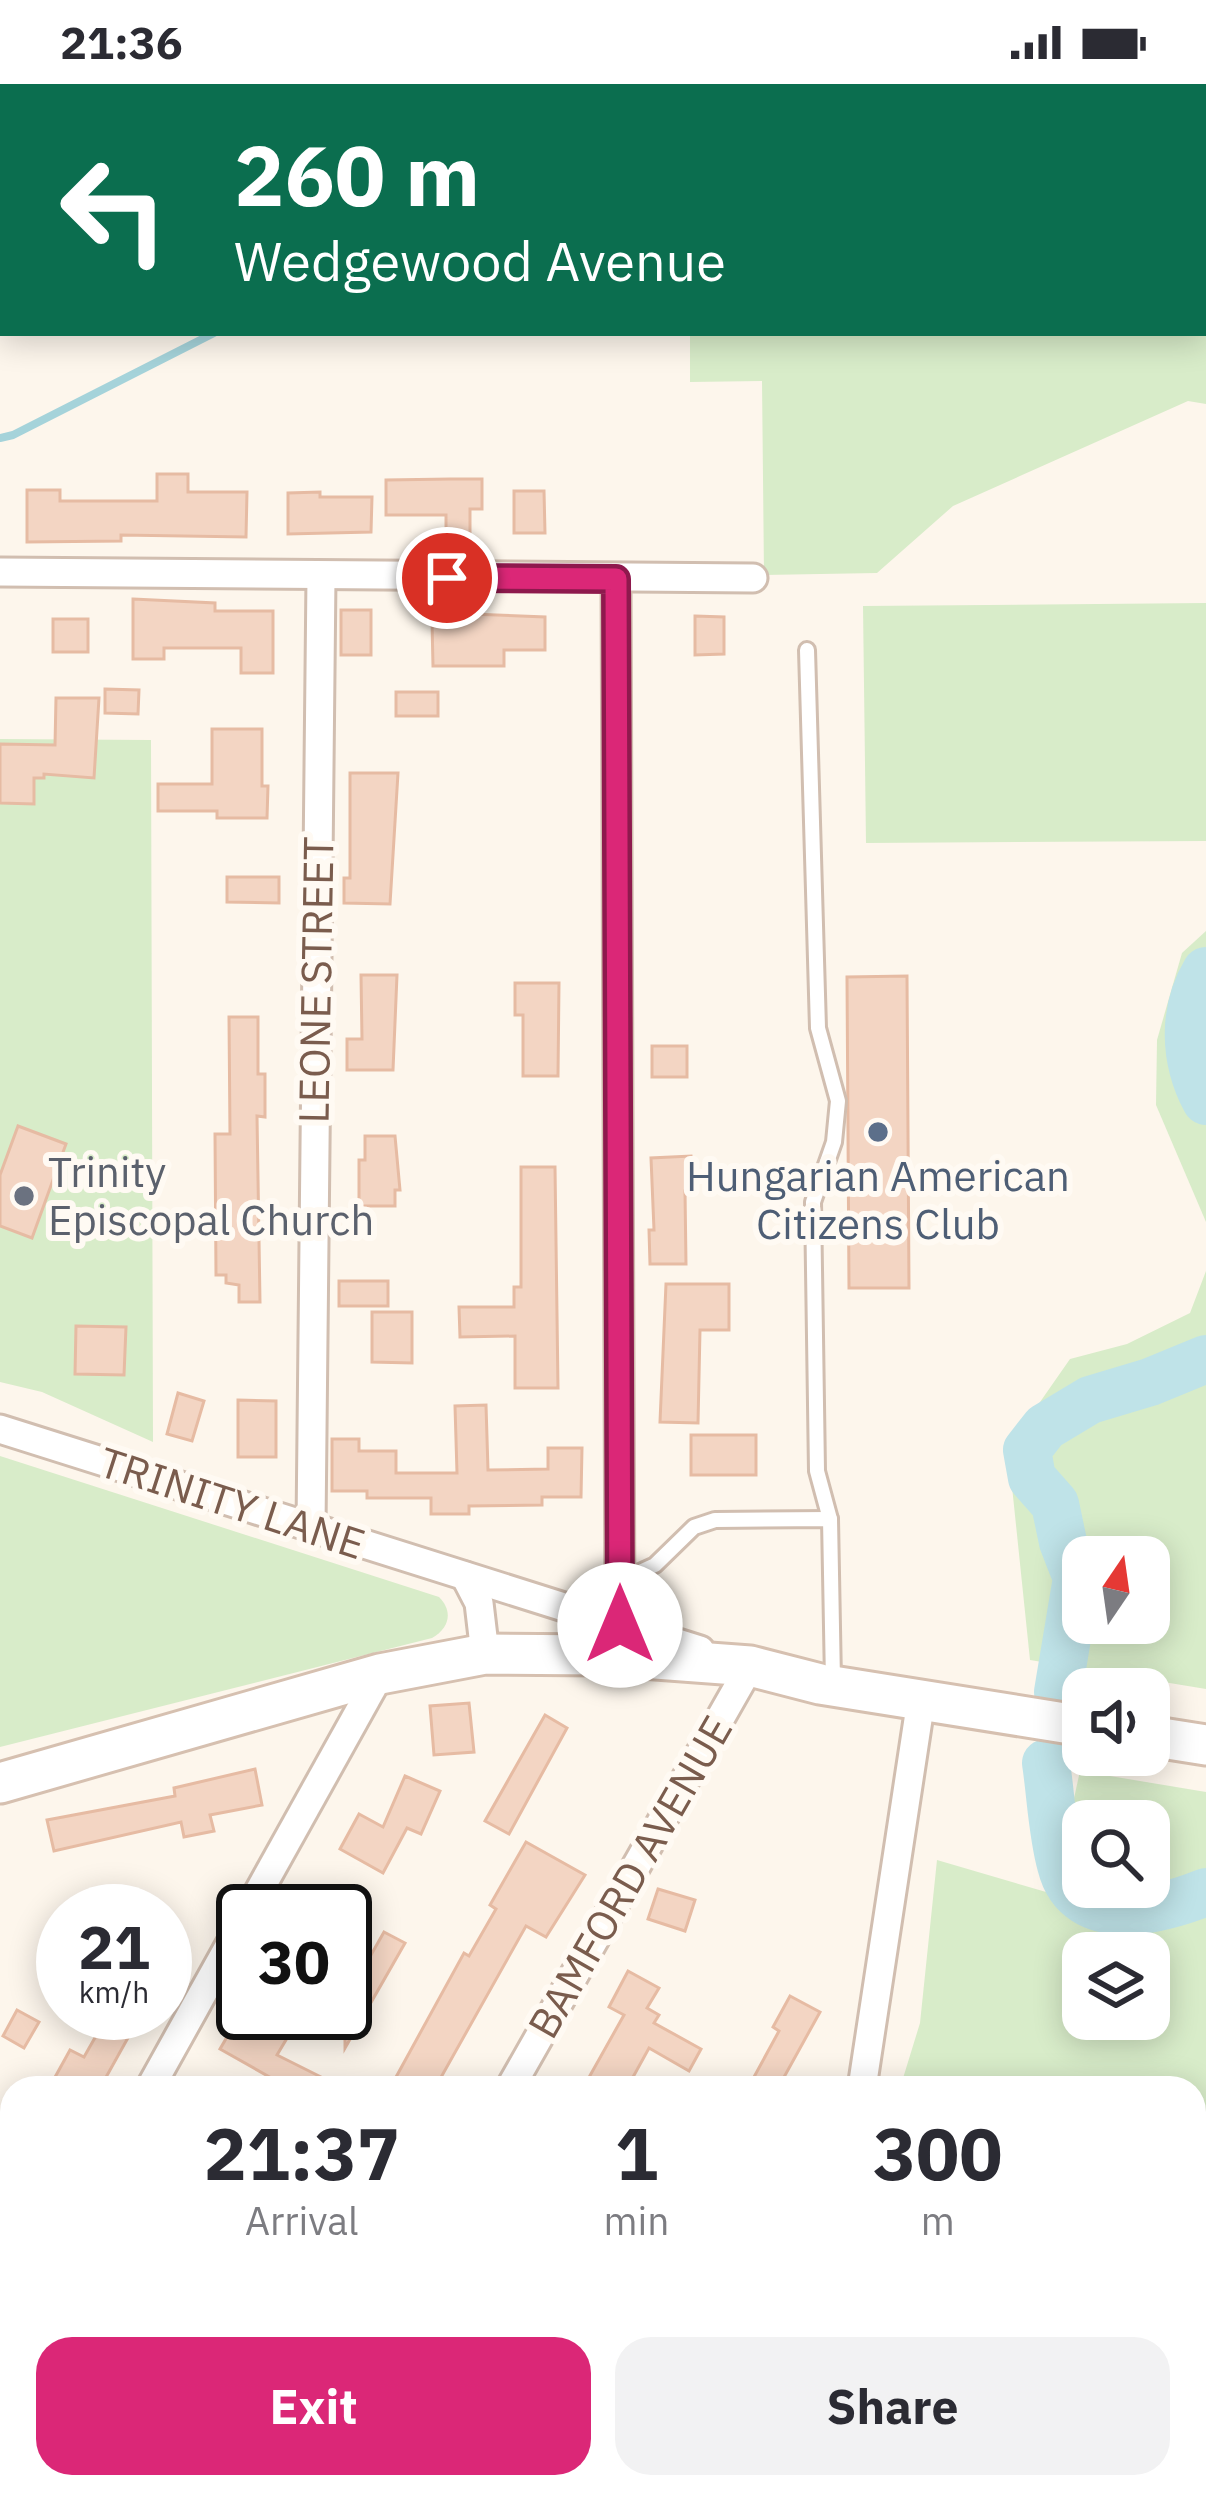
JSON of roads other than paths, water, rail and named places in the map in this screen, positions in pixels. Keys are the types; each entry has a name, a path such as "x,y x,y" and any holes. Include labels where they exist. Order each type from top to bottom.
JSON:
{"main road":[{"path":"0,1783 380,1674 485,1654 602,1655 750,1666 834,1686 1062,1723"},
{"path":"1170,1739 1206,1745"}],"street":[{"path":"0,572 753,578"},
{"name":"LEONE STREET","path":"310,1527 320,578"},
{"path":"616,579 620,1625"},
{"name":"TRINITY LANE","path":"0,1429 750,1666"},
{"path":"465,1576 479,1603 485,1654"},
{"name":"BAMFORD AVENUE","path":"517,2076 750,1666"},
{"path":"263,1884 380,1674"},
{"path":"864,2076 921,1700"},
{"path":"157,2076 216,1969"}],"lane":[{"path":"807,650 818,1028 838,1101 834,1142 813,1202 818,1471 830,1519 834,1686"},
{"path":"620,1581 655,1564 694,1527 715,1520 830,1519"}],"waterway":[{"path":"0,438 208,336"},
{"path":"1206,971 1193,1002 1189,1036 1193,1069 1206,1101"},
{"path":"1058,1692 1077,1578 1055,1504 1032,1478 1027,1450 1045,1427 1090,1400 1206,1359"},
{"path":"1046,1763 1061,1865 1070,1886 1084,1900 1123,1911 1167,1905 1206,1892"}],"place":[{"name":"Hungarian American Citizens Club","path":"878,1132"},
{"name":"Trinity Episcopal Church","path":"24,1196"}]}
